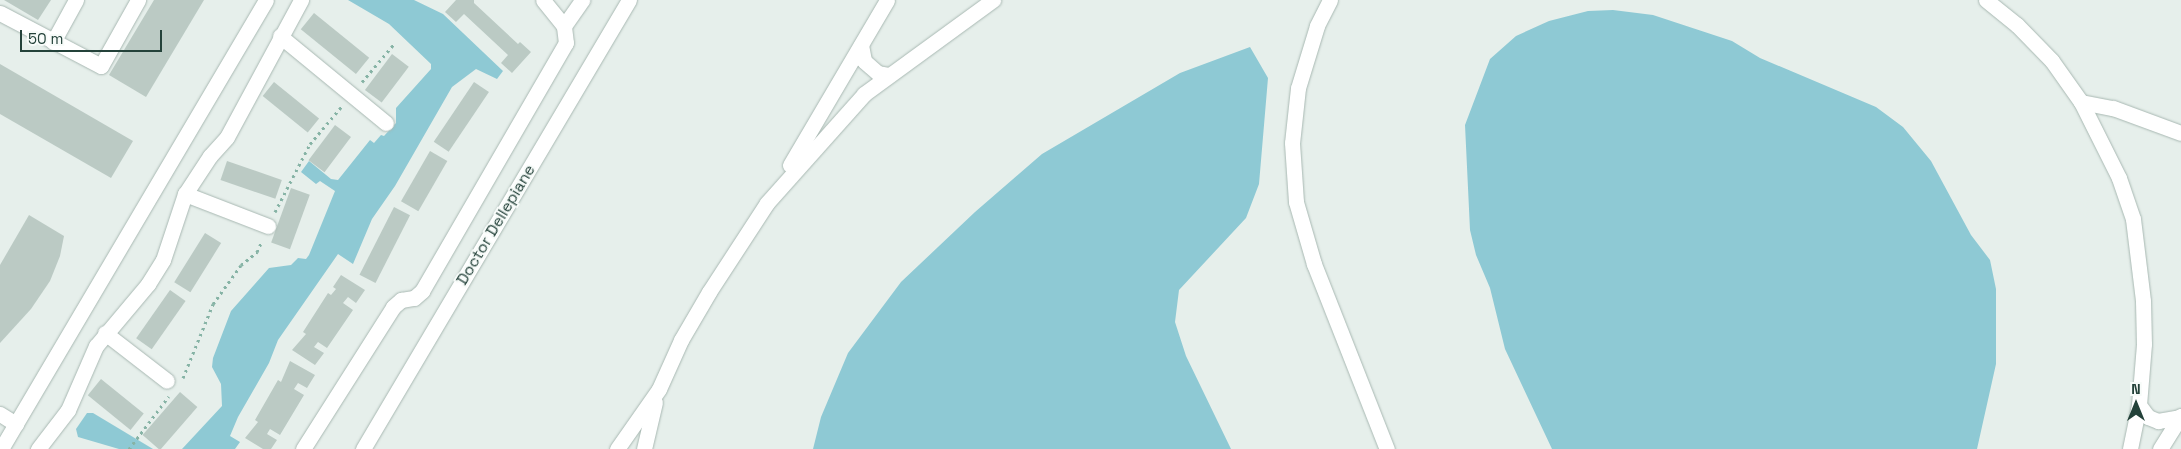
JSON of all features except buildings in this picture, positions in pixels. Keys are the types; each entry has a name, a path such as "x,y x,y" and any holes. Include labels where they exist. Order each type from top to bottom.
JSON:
{"street":[{"path":"53,42 76,0"},
{"path":"0,13 101,66 138,0"},
{"path":"1,449 266,0"},
{"path":"38,449 68,410 90,356 105,333 148,284 162,260 185,194 210,156 227,138 301,0"},
{"path":"304,449 393,307 402,300 414,298 422,291 566,43 564,26 544,0"},
{"path":"564,26 582,0"},
{"name":"Doctor Dellepiane","path":"364,449 629,0"},
{"path":"644,449 660,388 681,340 709,292 767,203 887,0"},
{"path":"767,203 831,127 888,75 993,0"},
{"path":"1330,0 1317,26 1297,97 1292,142 1296,202 1314,264 1387,449"},
{"path":"1986,0 2017,25 2052,61 2081,102 2112,163 2133,220 2143,301 2139,405 2130,449"},
{"path":"280,36 386,123"},
{"path":"860,45 864,62 878,73 888,75"},
{"path":"2081,102 2113,108 2181,133"},
{"path":"185,194 268,226"},
{"path":"105,333 167,381"},
{"path":"617,449 660,388"},
{"path":"2139,405 2148,417 2158,421 2181,417"},
{"path":"0,414 16,424"},
{"path":"2160,449 2181,417"}],"path":[{"path":"129,449 139,434"}],"water":[{"path":"348,0 414,0 443,14 503,71 497,79 476,69 452,87 395,186 372,219 353,264 338,254 278,340 269,363 238,417 230,436 240,442 235,449 182,449 222,406 221,384 212,367 213,358 231,311 269,268 291,265 298,258 306,259 309,255 335,191 320,181 316,184 301,172 309,161 331,179 338,180 370,140 374,143 381,135 384,136 396,123 396,108 431,69 431,64 389,24"},
{"path":"1613,10 1653,15 1732,41 1760,58 1876,107 1903,127 1931,161 1971,235 1990,260 1996,289 1996,364 1977,449 1552,449 1505,349 1490,288 1476,255 1470,230 1465,125 1490,59 1516,36 1549,21 1588,11"},
{"path":"1250,47 1268,78 1259,184 1246,218 1179,290 1175,322 1186,356 1231,449 813,449 821,417 848,353 901,282 975,212 1042,154 1180,73"},
{"path":"87,413 93,413 153,449 119,449 78,437 76,429"}]}
